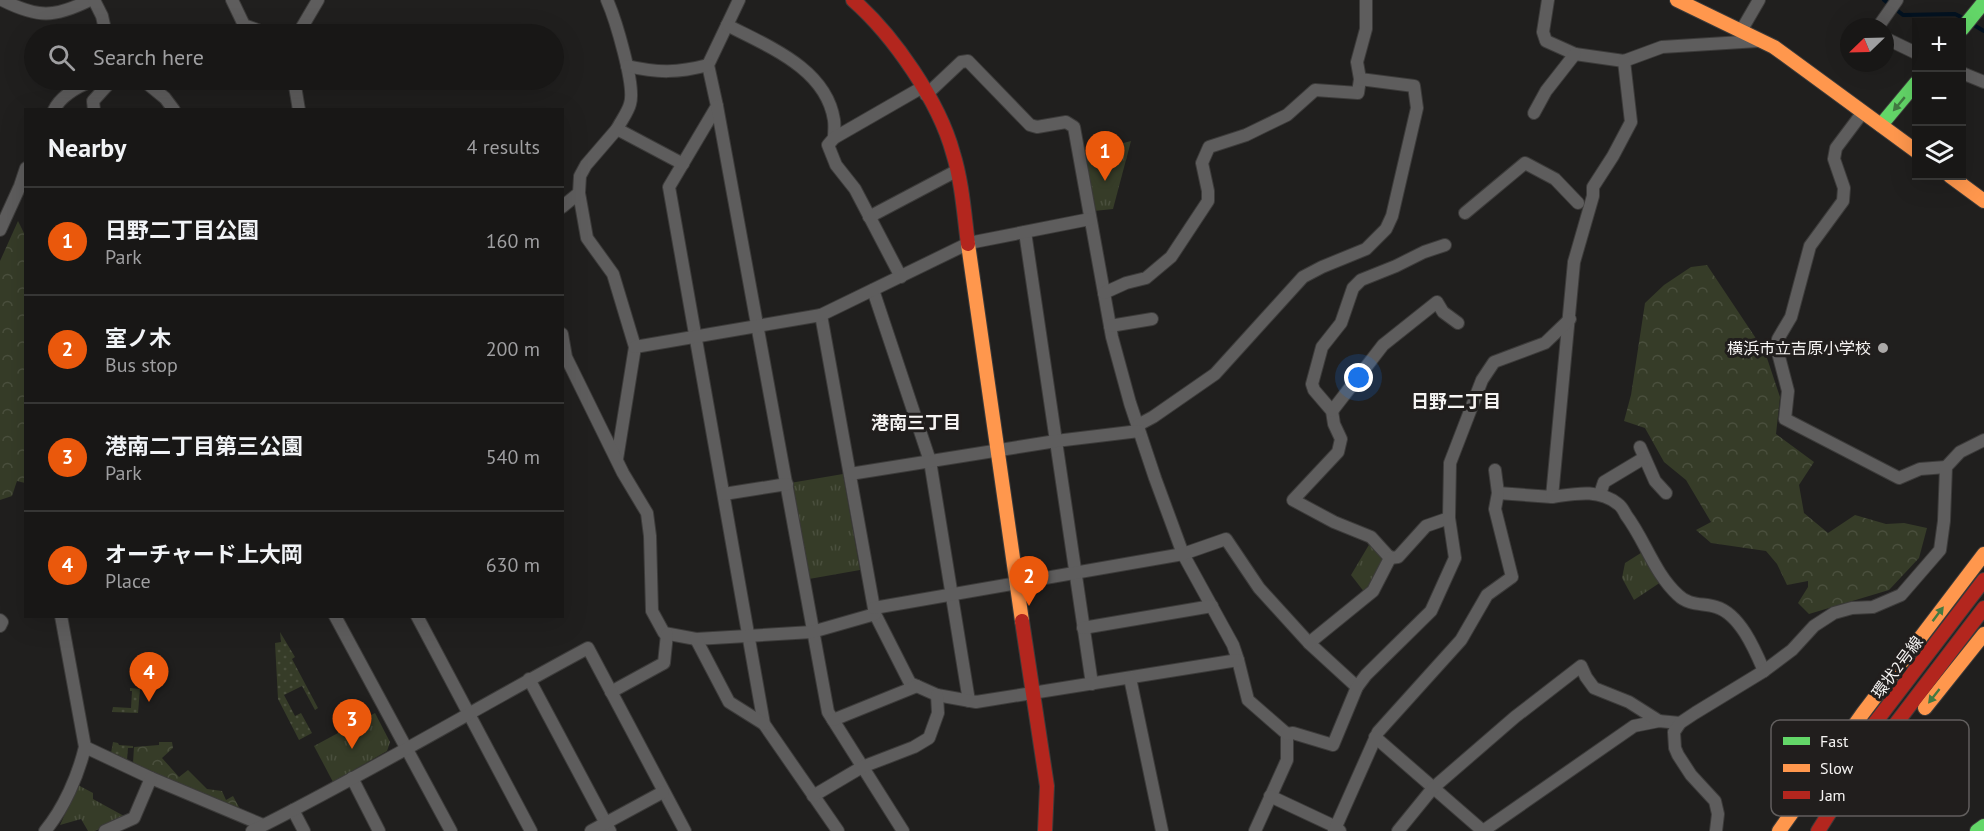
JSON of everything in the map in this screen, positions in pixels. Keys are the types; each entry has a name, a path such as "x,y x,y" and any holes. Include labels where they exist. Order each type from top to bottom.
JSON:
{"main road":[{"path":"854,0 884,31 936,111 951,143 958,170 1047,786 1045,831"},
{"path":"1677,0 1774,47 1912,147"},
{"path":"1966,24 1984,2"},
{"path":"1881,125 1912,89"},
{"path":"1955,180 1984,201"},
{"path":"1858,720 1984,554"},
{"name":"環状2号線","path":"1878,720 1984,580"},
{"name":"環状2号線","path":"1899,720 1984,608"},
{"path":"1914,720 1984,634"},
{"path":"1779,831 1790,816"},
{"name":"環状2号線","path":"1793,831 1804,816"},
{"path":"1821,826 1833,816"},
{"path":"1977,831 1984,826"}],"street":[{"path":"2,0 25,11 46,14 68,11 92,0 102,16 104,24"},
{"path":"232,0 244,24"},
{"path":"304,24 318,0"},
{"path":"607,0 627,66 631,103 617,129 586,165 580,176 579,193 587,238 614,274 635,347 617,459"},
{"path":"739,0 708,65 787,484 812,633 828,712 903,831"},
{"path":"1104,293 1146,278 1171,256 1208,201 1202,163 1209,147 1246,135 1287,114 1315,90 1358,93 1360,79 1357,62 1366,29 1366,0"},
{"path":"1548,0 1543,32 1546,41 1575,54 1624,61 1662,47 1761,41"},
{"path":"1741,31 1759,0"},
{"path":"1884,18 1894,4"},
{"path":"727,25 802,67 814,80 828,102 834,120 834,138"},
{"path":"1894,42 1912,51"},
{"path":"1534,113 1546,91 1575,54"},
{"path":"901,277 855,189 836,165 828,145 834,138 923,91 961,62 968,61 1030,125 1037,128 1066,122 1074,127 1110,326 1138,428 1184,554 1238,660 1248,700 1287,734 1287,760 1255,831"},
{"path":"1552,497 1574,262 1593,196 1593,187 1631,122 1624,61"},
{"path":"627,66 651,71 686,71 708,65"},
{"path":"1966,75 1984,82"},
{"path":"850,474 1138,428 1215,374 1303,277 1366,249 1386,229 1392,216 1417,108 1414,86 1360,79"},
{"path":"55,108 58,101 74,90"},
{"path":"94,108 93,101 103,90"},
{"path":"155,90 172,108"},
{"path":"296,90 299,108"},
{"path":"717,106 669,188 764,724 838,831"},
{"path":"1863,112 1836,148 1834,159 1844,188 1843,201 1810,246 1791,317 1778,339 1777,349 1788,391 1785,419 1899,478 1920,469 1946,467"},
{"path":"617,129 683,164"},
{"path":"1465,213 1525,162 1555,179 1578,203"},
{"path":"869,217 958,170"},
{"path":"0,230 24,174"},
{"path":"564,205 579,193"},
{"path":"635,347 821,315 969,243 1090,219"},
{"path":"1025,232 1092,684"},
{"path":"1390,558 1371,537 1334,522 1293,500 1338,452 1341,439 1334,424 1332,411 1314,390 1312,384 1322,347 1341,323 1353,288 1361,280 1445,245"},
{"path":"873,290 930,461 969,701"},
{"path":"1332,411 1383,345 1437,302 1443,312 1458,323"},
{"path":"821,315 874,611 910,683 938,695 976,702 1238,660"},
{"path":"1110,326 1152,319"},
{"path":"1287,734 1293,733 1333,745 1357,687 1366,675 1431,611 1455,558 1449,518 1450,463 1482,380 1494,362 1545,343 1570,320"},
{"path":"564,346 566,357 623,473 647,513 650,536 652,611 664,633 696,639 812,633 874,611 951,594 1184,554 1226,539 1259,588 1309,643 1357,687"},
{"path":"1716,831 1718,814 1715,801 1691,776 1675,748 1674,732 1680,723 1764,671 1792,650 1814,626 1834,613 1852,608 1873,607 1901,595 1940,550 1944,521 1946,467 1960,452 1984,440"},
{"path":"1600,494 1604,482 1642,452 1654,481 1666,494"},
{"path":"1270,796 1337,830 1378,732 1461,640 1487,595 1512,577 1495,509 1498,493 1495,470"},
{"path":"724,494 787,484"},
{"path":"1498,493 1552,497 1585,492 1600,494 1618,504 1633,523 1662,577 1680,597 1694,604 1718,607 1734,618 1754,646 1764,671"},
{"path":"1390,558 1398,557 1426,526 1449,518"},
{"path":"1309,643 1373,591 1390,558"},
{"path":"1083,628 1212,606"},
{"path":"45,831 55,819 81,763 85,747 61,618"},
{"path":"336,618 451,831"},
{"path":"418,618 531,831"},
{"path":"0,620 2,622 0,626"},
{"path":"611,692 664,663 667,634"},
{"path":"696,639 729,702 764,724"},
{"path":"85,747 258,828 469,715 529,679 588,648 685,831"},
{"path":"1398,831 1433,788 1515,717 1581,666 1594,688 1629,702 1659,721"},
{"path":"1130,678 1162,831"},
{"path":"529,679 608,827"},
{"path":"834,720 917,686"},
{"path":"813,796 862,767 914,747 929,738 938,713 938,695"},
{"path":"1375,737 1483,831 1634,726 1659,721 1680,723"},
{"path":"105,831 134,818 151,778"},
{"path":"352,778 380,831"},
{"path":"591,831 608,827 663,792"},
{"path":"293,810 304,831"}],"green space":[{"path":"1131,141 1113,209 1094,211 1085,153"},
{"path":"18,221 24,233 24,483 17,481 12,496 0,500 0,261"},
{"path":"1707,265 1765,352 1780,397 1776,434 1814,462 1799,485 1804,513 1828,533 1855,515 1886,524 1904,523 1927,528 1919,558 1889,590 1809,614 1798,603 1808,587 1808,581 1787,585 1777,564 1766,551 1711,543 1696,530 1711,522 1686,480 1664,462 1645,428 1624,421 1631,395 1645,303 1664,285 1691,267"},
{"path":"843,474 860,570 809,579 790,483"},
{"path":"1370,543 1386,559 1365,593 1351,575"},
{"path":"1644,551 1661,582 1634,600 1622,578 1625,563"},
{"path":"280,632 295,657 292,659 318,708 315,710 302,686 284,695 295,716 301,713 312,733 299,740 278,699 275,643 281,642"},
{"path":"130,688 140,689 138,713 112,712 113,707 131,708 132,691"},
{"path":"375,713 390,742 387,751 333,782 314,746"},
{"path":"113,742 133,746 133,748 128,748 127,760 111,753"},
{"path":"159,742 172,742 173,748 162,758 179,777 188,770 207,789 222,791 226,800 233,796 240,809 133,763 134,747 159,745"},
{"path":"78,785 93,793 93,799 124,816 95,831 88,831 81,819 60,825"}],"waterway":[{"path":"1884,0 1903,15 1955,14 1963,18"},
{"path":"1972,24 1984,31"}],"traffic: fast":[{"path":"1966,24 1984,2"},
{"path":"1881,125 1912,88"},
{"path":"1977,831 1984,826"}],"traffic: slow":[{"path":"1677,0 1774,47 1912,148"},
{"path":"1955,180 1984,201"},
{"path":"968,244 1022,621"},
{"path":"1858,720 1984,554"},
{"path":"1925,708 1984,634"},
{"path":"1779,831 1790,816"}],"traffic: jam":[{"path":"853,0 884,31 899,50 937,112 956,164 968,244"},
{"path":"1877,720 1984,580"},
{"path":"1899,720 1984,608"},
{"path":"1022,621 1047,786 1045,831"},
{"path":"1818,831 1828,816"}],"place":[{"name":"日野二丁目公園","path":"1105,181"},
{"name":"横浜市立吉原小学校","path":"1883,348"},
{"name":"室ノ木","path":"1029,606"},
{"name":"オーチャード上大岡","path":"149,702"},
{"name":"港南二丁目第三公園","path":"352,749"}],"district":[{"name":"日野二丁目","path":"1456,402"},
{"name":"港南三丁目","path":"916,423"}]}
